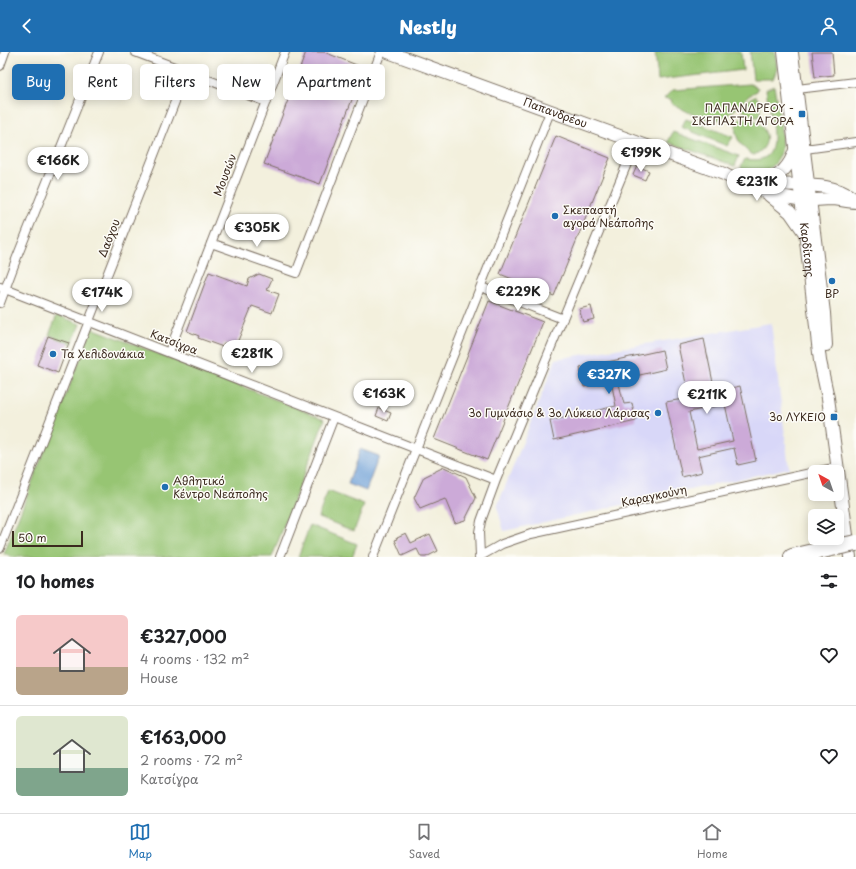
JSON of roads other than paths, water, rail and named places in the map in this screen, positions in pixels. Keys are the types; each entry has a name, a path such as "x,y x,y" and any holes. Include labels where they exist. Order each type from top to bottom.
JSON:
{"highway":[{"path":"792,557 856,543"}],"main road":[{"name":"Παπανδρέου","path":"388,52 724,174 737,182 763,186"},
{"name":"Καρδίτσης","path":"784,52 800,149 804,185 811,200 816,205 812,214 824,313 828,398"},
{"name":"Καρδίτσης","path":"792,52 797,89 800,149"},
{"path":"763,186 784,170 800,149"},
{"path":"763,186 804,185 826,187 850,196 856,201"},
{"path":"763,186 780,196 811,200 836,199 856,201"},
{"path":"763,186 790,212 806,234"},
{"name":"Καρδίτσης","path":"811,200 806,234 820,361 828,398 838,465"},
{"name":"Καρδίτσης","path":"843,501 850,557"}],"street":[{"path":"0,66 5,52"},
{"path":"0,303 3,288 17,257 99,52"},
{"path":"135,52 168,64"},
{"name":"Μουσών","path":"169,352 285,52"},
{"path":"211,243 296,273 381,52"},
{"path":"209,80 266,102"},
{"path":"797,89 856,82"},
{"name":"Δαόχου","path":"0,548 176,100"},
{"path":"373,557 550,112"},
{"path":"480,557 479,532 481,521 496,480 636,142"},
{"path":"800,149 856,142"},
{"path":"481,287 563,319"},
{"name":"Κατσίγρα","path":"3,288 496,480"},
{"path":"280,557 334,417"},
{"name":"Καραγκούνη","path":"480,557 502,544 531,534 808,474"}],"water":[{"path":"360,449 379,456 366,491 348,484"}],"place":[{"name":"ΠΑΠΑΝΔΡΕΟΥ - ΣΚΕΠΑΣΤΗ ΑΓΟΡΑ","path":"802,114"},
{"name":"Σκεπαστή αγορά Νεάπολης","path":"555,216"},
{"name":"BP","path":"832,281"},
{"name":"Τα Χελιδονάκια","path":"53,354"},
{"name":"3ο Γυμνάσιο & 3ο Λύκειο Λάρισας","path":"658,413"},
{"name":"3ο ΛΥΚΕΙΟ","path":"834,417"},
{"name":"Αθλητικό Κέντρο Νεάπολης","path":"165,487"}]}
